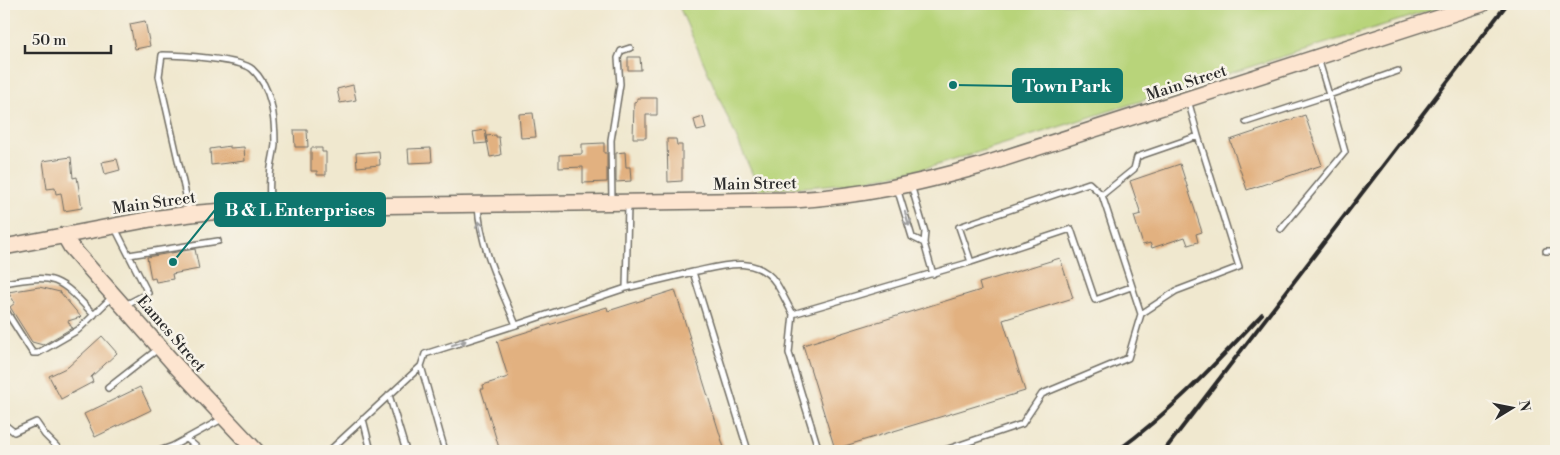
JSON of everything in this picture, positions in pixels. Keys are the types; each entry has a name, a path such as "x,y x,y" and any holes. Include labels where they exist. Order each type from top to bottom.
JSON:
{"main road":[{"name":"Main Street","path":"4,248 114,225 190,214 270,208 826,198 904,186 980,166 1482,4"},
{"name":"Eames Street","path":"64,235 71,247 256,451"}],"lane":[{"path":"612,202 612,140 620,84 618,58 621,50 630,48"},
{"path":"190,214 158,76 162,55 179,55 241,64 251,68 261,80 273,105 275,144 270,178 270,208"},
{"path":"1281,229 1345,152 1318,58"},
{"path":"1246,122 1398,71"},
{"path":"1141,314 1176,291 1239,267 1188,100"},
{"path":"1102,195 1134,169 1137,157 1198,136"},
{"path":"942,451 1022,424 1042,394 1128,358 1141,314 1102,195 1089,183 959,227 971,262"},
{"path":"904,186 912,237 924,243"},
{"path":"904,186 925,232 924,243 933,274"},
{"path":"626,288 628,202"},
{"path":"477,204 479,226 487,254 516,324"},
{"path":"4,308 30,350 36,353 76,332 94,315 119,300 148,293 114,225"},
{"path":"792,314 933,274 1071,229 1095,300 1131,287"},
{"path":"129,255 218,241"},
{"path":"1546,251 1556,251"},
{"path":"329,451 420,366 425,354 626,288 736,263 760,269 775,282 792,314 789,353 819,451"},
{"path":"694,272 748,451"},
{"path":"4,283 37,278 54,280 69,289 94,315"},
{"path":"108,388 161,348"},
{"path":"420,366 445,451"},
{"path":"389,395 406,451"},
{"path":"159,451 187,439 224,417"},
{"path":"363,419 371,451"},
{"path":"4,424 14,432 36,422 60,451"},
{"path":"187,439 201,451"}],"green space":[{"path":"678,4 1451,4 934,166 847,183 759,189"}],"building":[{"path":"145,21 150,46 135,49 130,24"},
{"path":"628,57 640,57 641,70 628,70"},
{"path":"353,85 356,100 340,103 337,89"},
{"path":"637,98 657,98 657,115 646,115 646,138 633,138 634,102 637,101"},
{"path":"533,113 536,137 521,138 519,114"},
{"path":"1305,115 1322,165 1247,190 1230,140"},
{"path":"703,117 706,129 697,131 694,120"},
{"path":"294,130 307,130 308,147 295,147"},
{"path":"485,130 487,143 475,144 473,132"},
{"path":"496,135 496,137 499,137 501,155 490,157 486,136"},
{"path":"667,139 676,139 677,145 682,145 682,181 668,182"},
{"path":"604,143 604,153 607,153 607,182 583,183 583,167 559,168 559,155 582,154 582,144"},
{"path":"230,146 230,148 244,147 245,161 211,165 210,149"},
{"path":"311,148 322,148 322,152 326,152 326,175 317,175 317,171 311,171"},
{"path":"431,148 432,162 409,163 408,149"},
{"path":"379,151 380,165 357,167 356,153"},
{"path":"625,152 626,167 630,167 631,181 616,182 616,153"},
{"path":"71,157 73,178 77,177 82,208 64,211 61,193 56,194 55,188 47,189 43,161"},
{"path":"117,159 120,170 105,174 102,162"},
{"path":"1180,164 1202,232 1196,234 1198,242 1188,245 1185,237 1152,248 1150,243 1143,245 1134,216 1141,214 1130,181"},
{"path":"195,249 199,269 172,274 173,279 156,282 155,278 151,279 147,257"},
{"path":"1060,258 1073,298 1003,320 1025,391 835,449 803,345 981,290 979,283"},
{"path":"39,287 60,292 81,317 68,321 72,328 43,345 32,342 10,307 15,303 8,292"},
{"path":"675,290 725,451 500,451 481,389 484,389 483,385 508,377 497,341 607,307 608,311"},
{"path":"102,336 117,353 91,377 93,382 61,399 49,376 68,367"},
{"path":"140,387 151,410 95,437 84,414"}],"railway":[{"path":"1164,451 1507,4"},
{"path":"1117,451 1156,420 1210,369 1262,314"}],"place":[{"name":"Town Park","path":"953,85"},
{"name":"B & L Enterprises","path":"173,262"}]}
